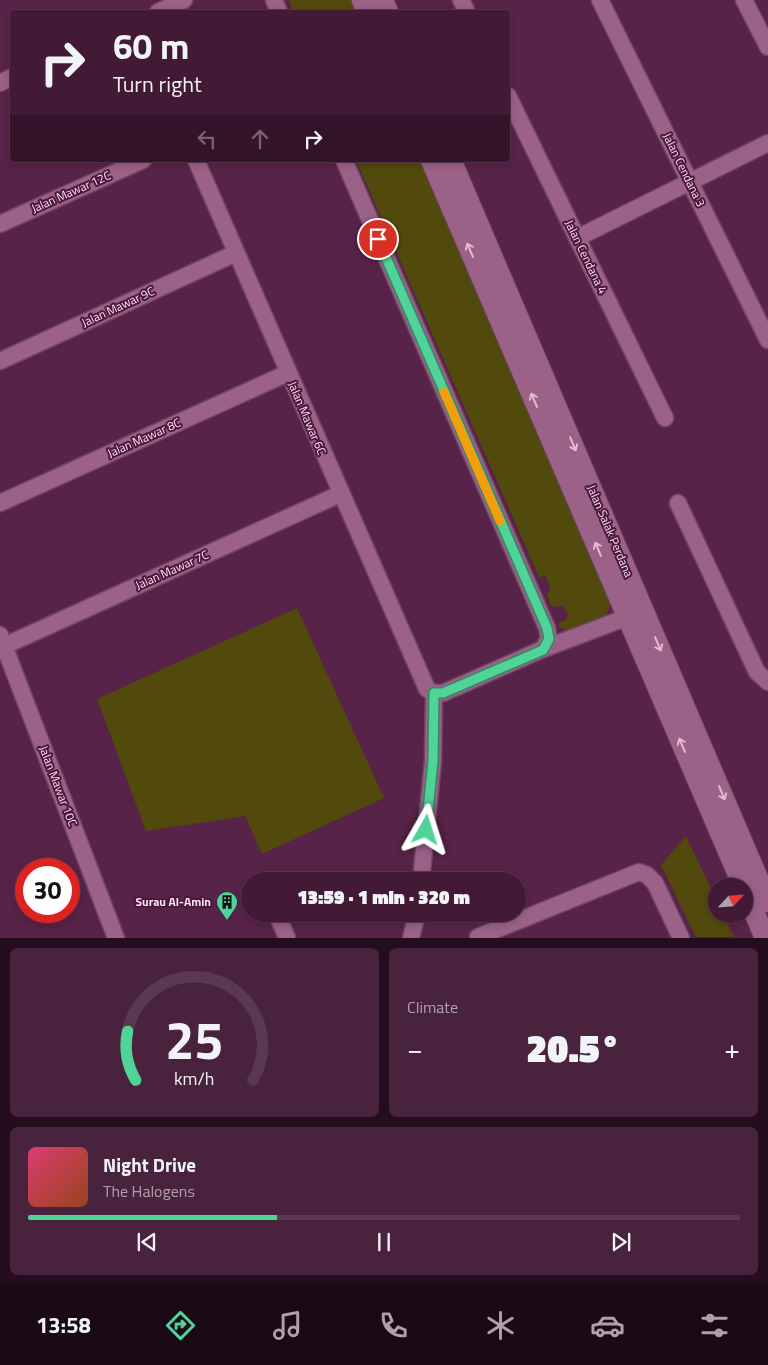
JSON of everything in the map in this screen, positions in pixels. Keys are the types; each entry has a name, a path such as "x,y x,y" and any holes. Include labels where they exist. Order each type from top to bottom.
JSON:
{"street":[{"path":"162,10 184,0"},
{"name":"Jalan Cendana 3","path":"600,0 768,340"},
{"path":"744,0 768,47"},
{"name":"Jalan Cendana 4","path":"510,100 666,418"},
{"path":"577,238 768,143"},
{"name":"Jalan Mawar 12C","path":"0,224 139,162"},
{"name":"Jalan Mawar 6C","path":"197,162 420,676 427,689 434,693"},
{"path":"345,162 547,628 549,639 543,650"},
{"name":"Jalan Salak Perdana","path":"432,162 768,902"},
{"name":"Jalan Salak Perdana","path":"452,162 636,614 739,878"},
{"name":"Jalan Mawar 9C","path":"0,361 236,253"},
{"name":"Jalan Mawar 8C","path":"0,503 288,373"},
{"name":"Jalan Mawar 7C","path":"2,640 340,494"},
{"path":"678,504 757,672 768,682"},
{"path":"422,872 433,761 434,693 443,693 543,650 636,614"},
{"name":"Jalan Mawar 10C","path":"2,640 116,938"},
{"path":"478,937 639,872 647,874 655,883 680,938"},
{"name":"Jalan Salak Perdana","path":"753,910 765,938"},
{"path":"280,922 287,938"},
{"path":"411,938 415,922"}],"shaded area":[{"path":"289,0 354,0 358,10 292,10"},
{"path":"357,162 423,162 609,598 610,606 605,619 570,630 560,628 558,623 566,620 568,614 562,605 555,607 550,605 547,594 551,590 546,576 539,577"},
{"path":"297,608 384,798 262,854 245,816 146,831 97,699"},
{"path":"686,836 708,882 708,923 727,923 734,937 696,937 661,865"}],"slow traffic":[{"path":"444,392 500,521"}],"place":[{"name":"Surau Al-Amin","path":"227,921"}],"route":[{"path":"378,239 547,628 549,639 543,650 443,693 434,693 433,761 426,830"}]}
